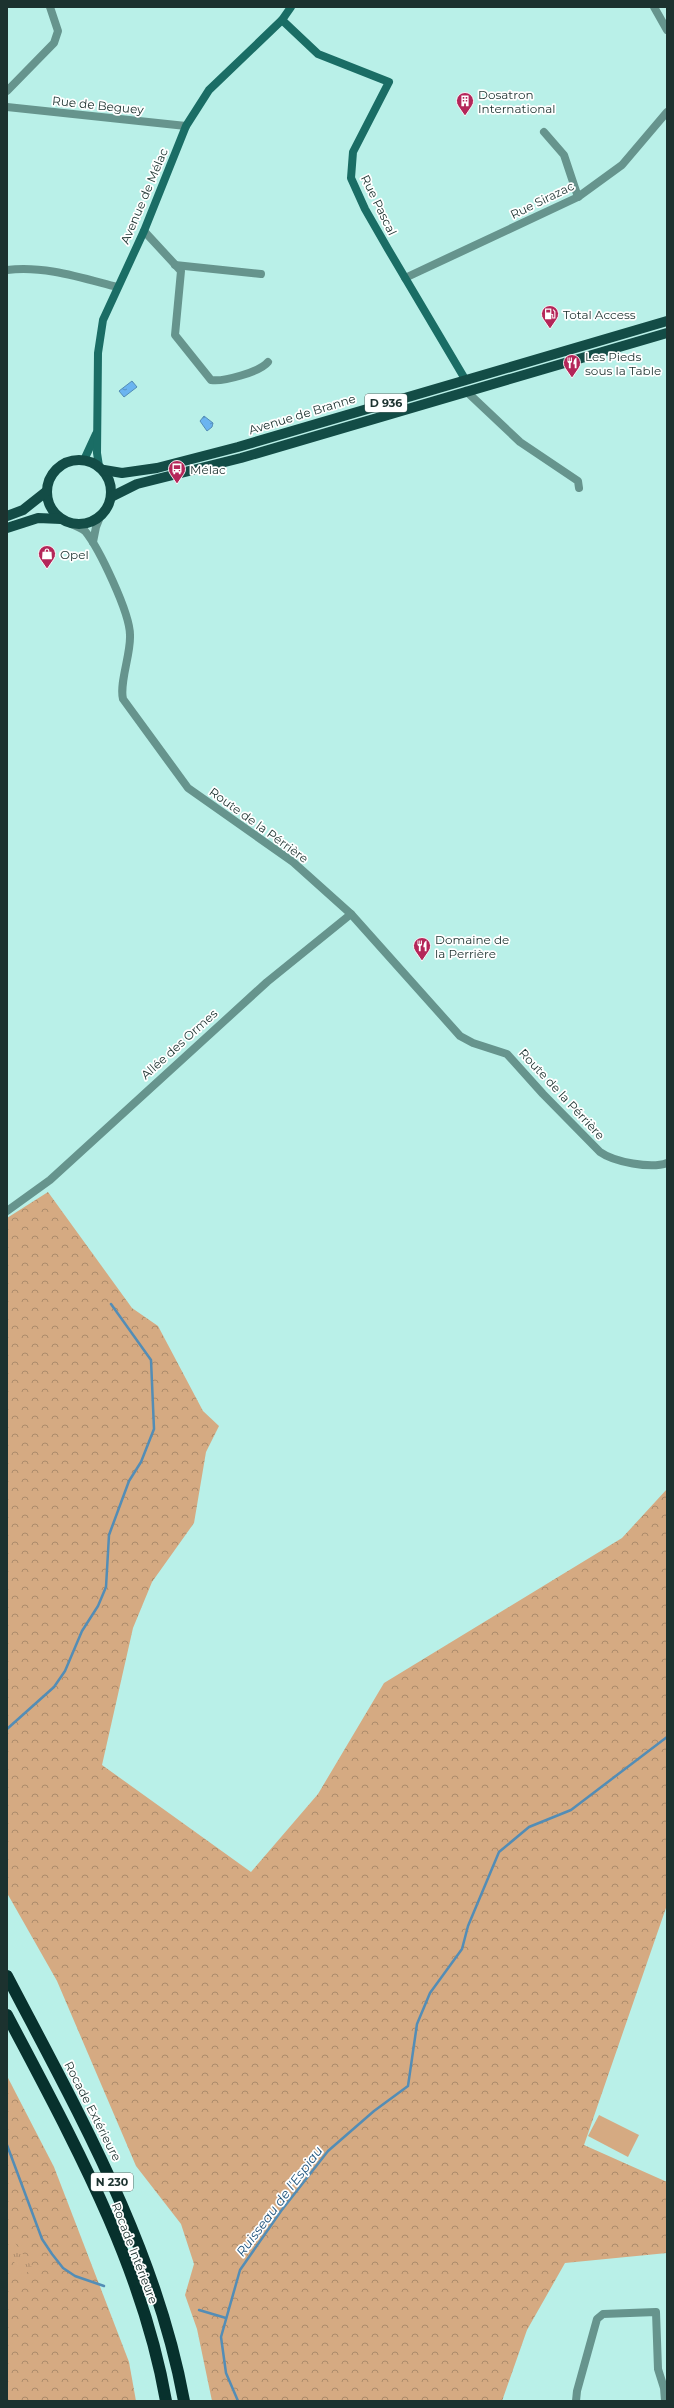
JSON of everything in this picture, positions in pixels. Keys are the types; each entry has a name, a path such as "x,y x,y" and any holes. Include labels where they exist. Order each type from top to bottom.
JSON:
{"highway":[{"name":"Rocade Extérieure","path":"7,1976 80,2116 110,2177 137,2240 163,2314 178,2367 184,2401"},
{"name":"Rocade Intérieure","path":"7,2015 62,2121 123,2254 145,2316 166,2401"}],"main road":[{"name":"Avenue de Branne","path":"101,468 122,472 158,468 238,447 465,379 667,321"},
{"name":"Avenue de Branne","path":"111,497 137,484 241,458 667,333"},
{"path":"73,460 84,460 101,468 112,488 111,497 106,511 100,517 82,524 71,524 61,519 53,512 48,502 47,491 49,480 54,471 63,464 73,460"},
{"path":"7,516 23,510 47,491"},
{"path":"7,528 38,518 61,519"}],"street":[{"path":"7,91 54,43 58,31 50,7"},
{"name":"Avenue de Mélac","path":"101,468 97,431 98,353 103,320 144,231 186,126 214,85 282,20 291,7"},
{"path":"654,7 667,30"},
{"name":"Rue Pascal","path":"282,20 318,54 389,82 353,152 351,178 365,209 465,379"},
{"name":"Rue de Beguey","path":"7,107 186,126"},
{"name":"Rue Sirazac","path":"405,278 578,197 622,165 667,112"},
{"path":"544,132 564,155 578,197"},
{"path":"144,231 181,271 175,335 211,380 222,380 262,368 268,362"},
{"path":"176,265 261,274"},
{"path":"7,270 18,269 49,272 117,287"},
{"path":"466,391 520,442 578,481 579,488"},
{"name":"Avenue de Mélac","path":"84,460 97,431"},
{"path":"93,542 100,517"},
{"name":"Route de la Pérrière","path":"71,524 83,530 93,542 123,605 130,633 127,666 121,691 123,698 188,788 294,862 351,914 460,1036 473,1043 507,1054 600,1152 609,1159 658,1167 667,1163"},
{"name":"Allée des Ormes","path":"7,1211 28,1198 267,982 351,914"},
{"path":"576,2401 577,2391 597,2319 603,2314 656,2312 658,2369 665,2388 665,2401"}],"green space":[{"path":"48,1192 132,1308 158,1326 203,1411 219,1426 206,1452 194,1523 152,1582 133,1628 102,1765 251,1872 318,1794 384,1683 622,1538 667,1489 667,1905 584,2145 667,2182 667,2253 565,2263 527,2330 502,2401 212,2401 197,2329 185,2295 194,2264 181,2224 136,2166 57,1981 7,1893 7,1218"},
{"path":"7,2076 54,2167 129,2362 136,2401 7,2401"},
{"path":"599,2115 639,2135 628,2157 588,2136"},
{"path":"7,2231 33,2269 22,2275 13,2260 7,2263"}],"water":[{"path":"132,381 137,387 124,397 119,391"},
{"path":"204,416 213,423 212,427 207,431 200,421"}],"waterway":[{"path":"7,1729 54,1687 65,1671 82,1631 98,1606 106,1587 109,1535 129,1481 141,1462 154,1429 151,1360 111,1304"},
{"name":"Ruisseau de l'Espiau","path":"238,2401 226,2373 221,2337 240,2270 281,2211 328,2151 374,2111 408,2086 417,2024 430,1993 462,1949 468,1926 499,1852 529,1827 571,1810 667,1737"},
{"path":"7,2145 42,2239 52,2254 63,2268 75,2276 104,2286"},
{"path":"199,2310 226,2318"}],"place":[{"name":"Dosatron International","path":"465,116"},
{"name":"Total Access","path":"550,329"},
{"name":"Les Pieds sous la Table","path":"572,378"},
{"name":"Mélac","path":"177,484"},
{"name":"Opel","path":"47,569"},
{"name":"Domaine de la Perrière","path":"422,961"}]}
